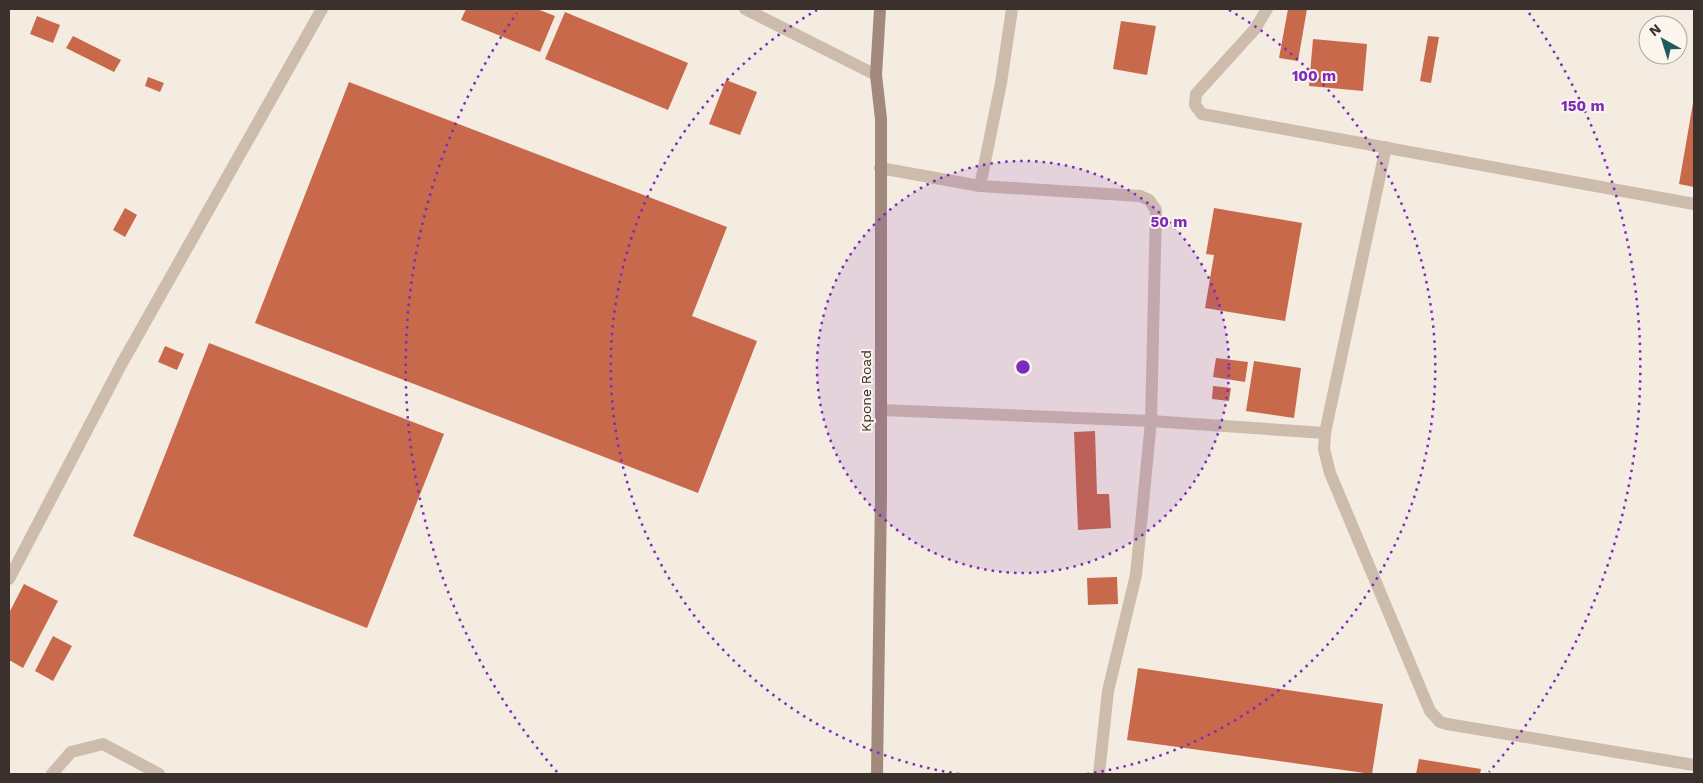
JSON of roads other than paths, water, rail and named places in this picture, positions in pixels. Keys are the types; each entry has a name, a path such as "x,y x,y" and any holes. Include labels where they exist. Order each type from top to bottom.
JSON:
{"main road":[{"name":"Kpone Road","path":"877,774 882,410 881,119 876,75 880,9"}],"lane":[{"path":"9,579 121,365 322,9"},
{"path":"745,9 876,75"},
{"path":"980,186 1001,83 1012,9"},
{"path":"1268,9 1255,29 1196,94 1195,105 1202,114 1694,204"},
{"path":"1386,147 1325,433 1324,450 1330,473 1426,703 1430,711 1440,722 1694,765"},
{"path":"880,168 980,186 1140,196 1145,197 1154,204 1156,210 1152,421 1136,575 1108,691 1099,774"},
{"path":"882,410 1152,421 1325,433"},
{"path":"52,774 71,752 103,744 159,774"}]}
